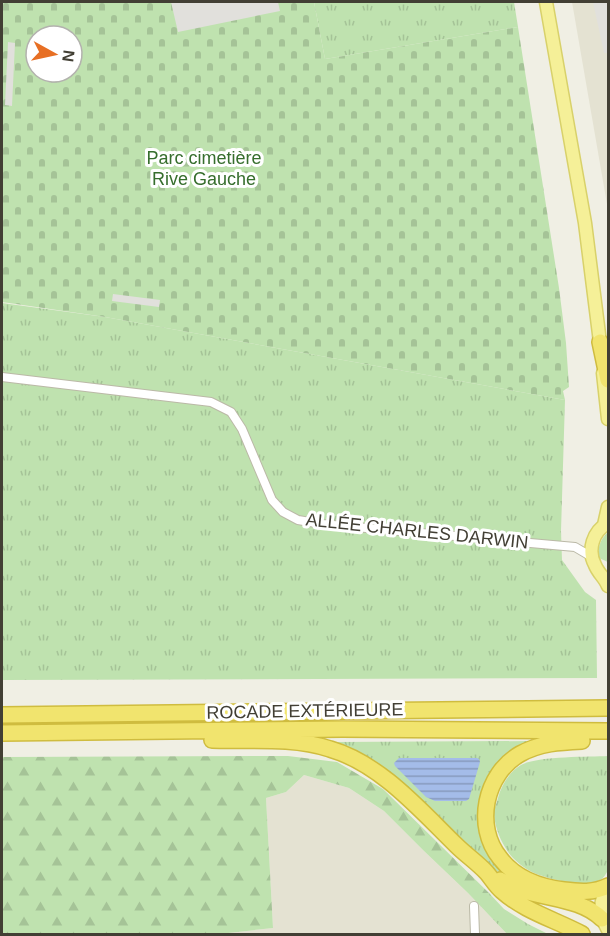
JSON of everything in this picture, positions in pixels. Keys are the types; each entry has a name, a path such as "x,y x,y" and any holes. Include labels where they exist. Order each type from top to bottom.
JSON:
{"highway":[{"path":"600,342 609,380"},
{"name":"ROCADE EXTÉRIEURE","path":"2,715 609,708"},
{"path":"2,733 342,729 609,731"},
{"path":"144,731 161,739 293,741 332,749 354,759 395,787 421,809 486,872 501,890 514,900 582,934"},
{"path":"609,740 552,743 532,748 518,755 499,773 488,796 485,812 486,827 494,850 515,873 555,889 586,892 609,887"},
{"path":"486,872 518,890 595,912 605,925"}],"main road":[{"path":"546,2 585,223 609,419"},
{"path":"607,580 596,569 591,549 597,531 606,524 609,507"},
{"path":"605,925 601,910 605,892 609,887"}],"street":[{"name":"ALLÉE CHARLES DARWIN","path":"2,377 211,402 231,412 242,429 272,500 283,512 298,520 575,547 592,557"},
{"name":"ALLÉE CHARLES DARWIN","path":"575,547 593,540"},
{"path":"474,906 475,934"}],"shaded area":[{"path":"171,2 278,2 280,11 178,32"},
{"path":"572,2 608,2 608,210"},
{"path":"593,2 608,2 608,53 604,53"},
{"path":"8,42 15,43 12,106 5,105"},
{"path":"113,294 160,300 159,307 112,301"},
{"path":"304,775 349,788 384,811 507,934 219,934 273,928 266,798 286,792"}],"green space":[{"name":"Parc cimetière Rive Gauche","path":"2,2 314,2 325,59 518,27 566,343 569,387 563,391 565,400 105,317 2,302"},
{"path":"314,2 514,2 518,27 325,59"},
{"path":"2,303 105,317 565,400 562,560 585,592 596,600 597,678 2,680"},
{"path":"608,532 608,562 599,558 599,550 603,537"},
{"path":"535,741 519,748 479,817 523,887 495,870 355,753 333,742"},
{"path":"288,756 337,762 383,789 489,893 468,893 384,811 349,788 304,775 286,792 266,798 273,928 219,934 2,934 2,757"},
{"path":"608,756 608,870 604,877 593,882 566,882 539,875 520,865 503,843 494,816 499,793 509,775 521,765 539,760"},
{"path":"468,893 489,893 504,909 548,934 507,934"}],"water":[{"path":"399,758 479,759 469,799 466,801 435,801 426,797 395,766 394,763"}]}
